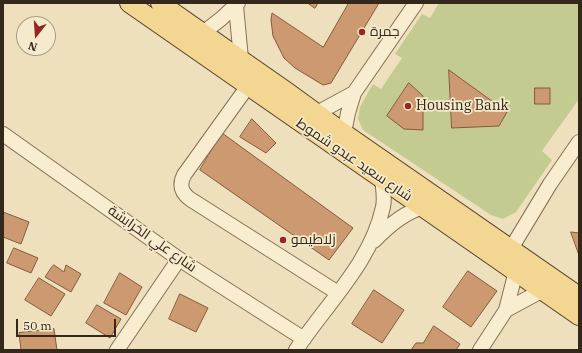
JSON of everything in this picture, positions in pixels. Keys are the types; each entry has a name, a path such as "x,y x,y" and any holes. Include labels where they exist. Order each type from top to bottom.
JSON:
{"main road":[{"name":"شارع سعيد عبدو شموط","path":"129,3 423,207 510,261 579,296"},
{"name":"شارع سعيد عبدو شموط","path":"160,3 344,133 510,261 543,290 579,316"}],"street":[{"path":"344,133 354,93 416,3"},
{"path":"203,33 237,5"},
{"path":"237,5 241,59"},
{"path":"248,86 184,175 181,181 181,188 190,199 338,293"},
{"path":"317,113 354,93"},
{"name":"شارع علي الخرابشة","path":"3,134 300,344"},
{"path":"480,350 506,310 510,261 550,184 579,142"},
{"path":"300,344 360,263 369,246 383,206 382,179"},
{"path":"369,246 392,223 407,213 423,207"},
{"path":"118,350 179,259"},
{"path":"506,310 543,290"}],"green space":[{"path":"439,3 579,3 579,99 542,151 552,160 516,212 503,219 491,215 363,130 358,119 360,107 373,84 381,89 402,58 395,54 422,14 430,18"}],"building":[{"path":"308,3 318,3 315,8"},
{"path":"349,3 379,3 331,83 323,85 295,68 284,58 273,36 271,20 272,13 323,47"},
{"path":"449,70 507,112 499,126 452,128"},
{"name":"Housing Bank","path":"409,83 423,96 423,130 404,129 387,116"},
{"path":"535,88 550,88 550,104 535,104"},
{"path":"252,119 276,143 266,153 240,137"},
{"path":"222,133 353,228 329,260 200,170"},
{"path":"3,212 29,222 21,244 3,237"},
{"path":"571,232 579,233 579,255"},
{"path":"14,248 38,258 31,273 7,263"},
{"path":"54,265 64,272 66,265 81,274 71,292 45,277"},
{"path":"468,271 497,291 471,327 443,307"},
{"path":"120,273 142,287 126,315 104,303"},
{"path":"39,278 65,294 51,316 25,300"},
{"path":"374,290 404,310 382,343 352,324"},
{"path":"180,294 208,308 196,332 169,319"},
{"path":"97,305 121,319 110,338 86,323"},
{"path":"434,326 460,344 456,350 411,350 416,343 423,343"},
{"path":"54,329 57,350 21,350 19,333"}],"place":[{"name":"جمرة","path":"362,32"},
{"name":"Housing Bank","path":"408,106"},
{"name":"زلاطيمو","path":"283,240"}]}
